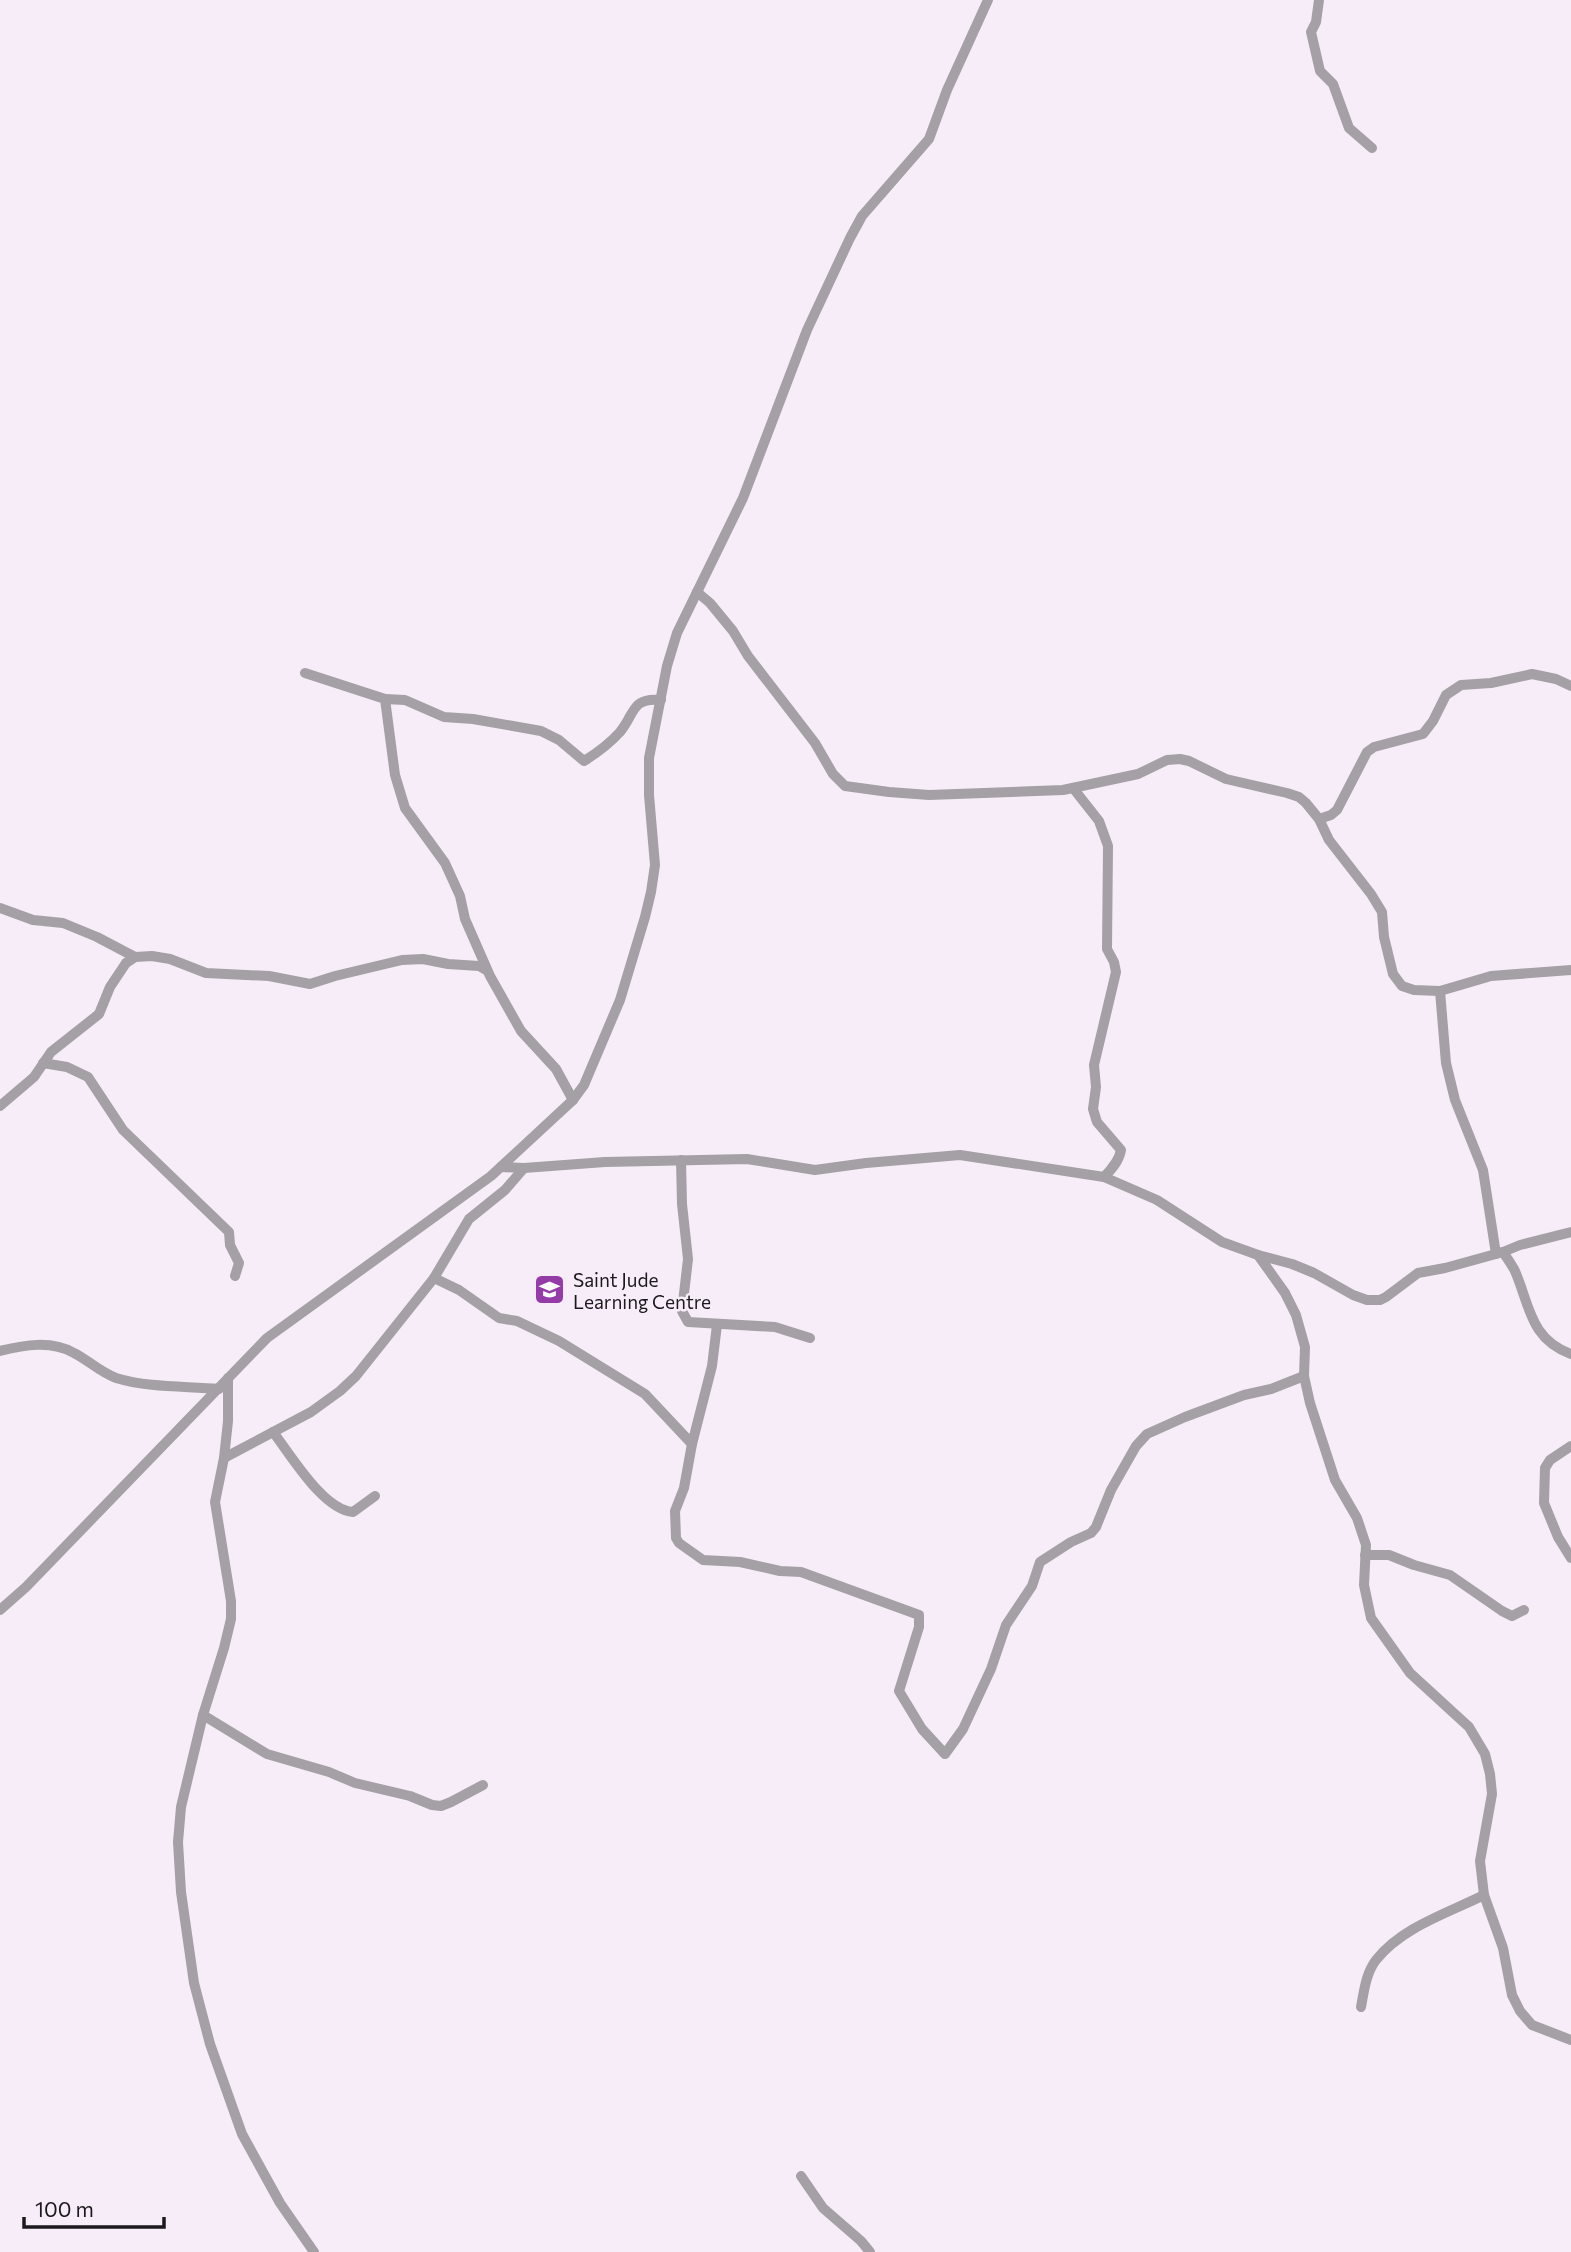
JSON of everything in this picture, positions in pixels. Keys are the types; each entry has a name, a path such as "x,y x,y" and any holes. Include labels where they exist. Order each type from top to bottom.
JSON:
{"street":[{"path":"0,1610 26,1587 267,1338 501,1167 573,1100 593,1069 620,1000 645,917 654,865 649,758 677,633 743,498 807,330 850,238 862,216 929,139 947,90 988,0"},
{"path":"1319,0 1316,22 1311,32 1320,71 1333,84 1349,128 1372,148"},
{"path":"697,592 733,631 748,656 815,743 833,774 845,786 889,793 929,795 1039,791 1073,788 1127,777 1167,760 1180,758 1226,779 1299,797 1314,812 1329,840 1382,912 1384,937 1396,980 1402,986 1414,990 1440,991 1491,976 1571,970"},
{"path":"305,673 385,699 405,700 444,717 541,731 559,740 584,761 621,730 641,701 661,700"},
{"path":"1319,819 1337,810 1367,752 1374,747 1423,734 1446,695 1455,687 1532,674 1556,679 1571,686"},
{"path":"385,699 395,775 405,808 445,863 486,970 521,1031 556,1069 573,1100"},
{"path":"1073,788 1099,821 1108,846 1107,948 1116,972 1094,1065 1096,1087 1093,1109 1097,1122 1121,1150 1114,1167 1104,1177"},
{"path":"0,908 33,919 63,923 135,957"},
{"path":"0,1106 34,1077 51,1052 99,1014 110,987 126,963 135,957 170,959 206,973 269,976 310,984 402,960 423,959 480,966 486,970"},
{"path":"1440,991 1446,1063 1455,1100 1483,1170 1500,1253 1515,1272 1527,1309 1541,1332 1556,1348 1571,1354"},
{"path":"43,1063 66,1067 88,1077 123,1130 229,1231 230,1245 239,1263 236,1276"},
{"path":"501,1167 747,1159 815,1170 960,1155 1104,1177 1157,1200 1222,1242 1292,1264 1367,1300 1380,1300 1419,1273 1571,1232"},
{"path":"681,1160 682,1204 688,1259 682,1311 688,1322 775,1327 810,1338"},
{"path":"224,1458 311,1412 348,1383 434,1278 469,1219 505,1190 524,1168"},
{"path":"1258,1255 1285,1293 1296,1315 1305,1347 1304,1376 1310,1403 1335,1480 1357,1518 1366,1545 1364,1585 1371,1618 1410,1674 1469,1727 1485,1754 1492,1794 1480,1861 1484,1895 1503,1948 1512,1995 1520,2011 1532,2025 1571,2040"},
{"path":"434,1278 459,1290 499,1318 517,1321 559,1341 645,1394 692,1444"},
{"path":"717,1325 712,1366 684,1488 675,1511 676,1538 703,1560 740,1562 780,1571 801,1572 919,1615 919,1627 900,1690 922,1729 945,1754 963,1729 991,1669 1006,1625 1032,1586 1040,1562 1091,1533 1111,1490 1136,1446 1147,1434 1244,1395 1271,1389 1304,1376"},
{"path":"0,1351 16,1347 58,1346 115,1377 159,1386 219,1389"},
{"path":"228,1378 228,1421 215,1502 231,1601 231,1619 203,1715 181,1807 178,1842 181,1892 194,1983 210,2044 242,2134 280,2203 314,2252"},
{"path":"273,1432 300,1471 345,1512 353,1512 365,1506 375,1496"},
{"path":"1571,1446 1550,1460 1545,1468 1544,1503 1558,1537 1571,1558"},
{"path":"1365,1555 1389,1555 1450,1575 1512,1616 1524,1610"},
{"path":"203,1715 267,1754 329,1772 355,1783 410,1796 432,1805 441,1806 483,1785"},
{"path":"1361,2007 1366,1981 1375,1961 1390,1947 1415,1928 1484,1895"},
{"path":"801,2176 823,2208 870,2252"}],"place":[{"name":"Saint Jude Learning Centre","path":"550,1290"}]}
